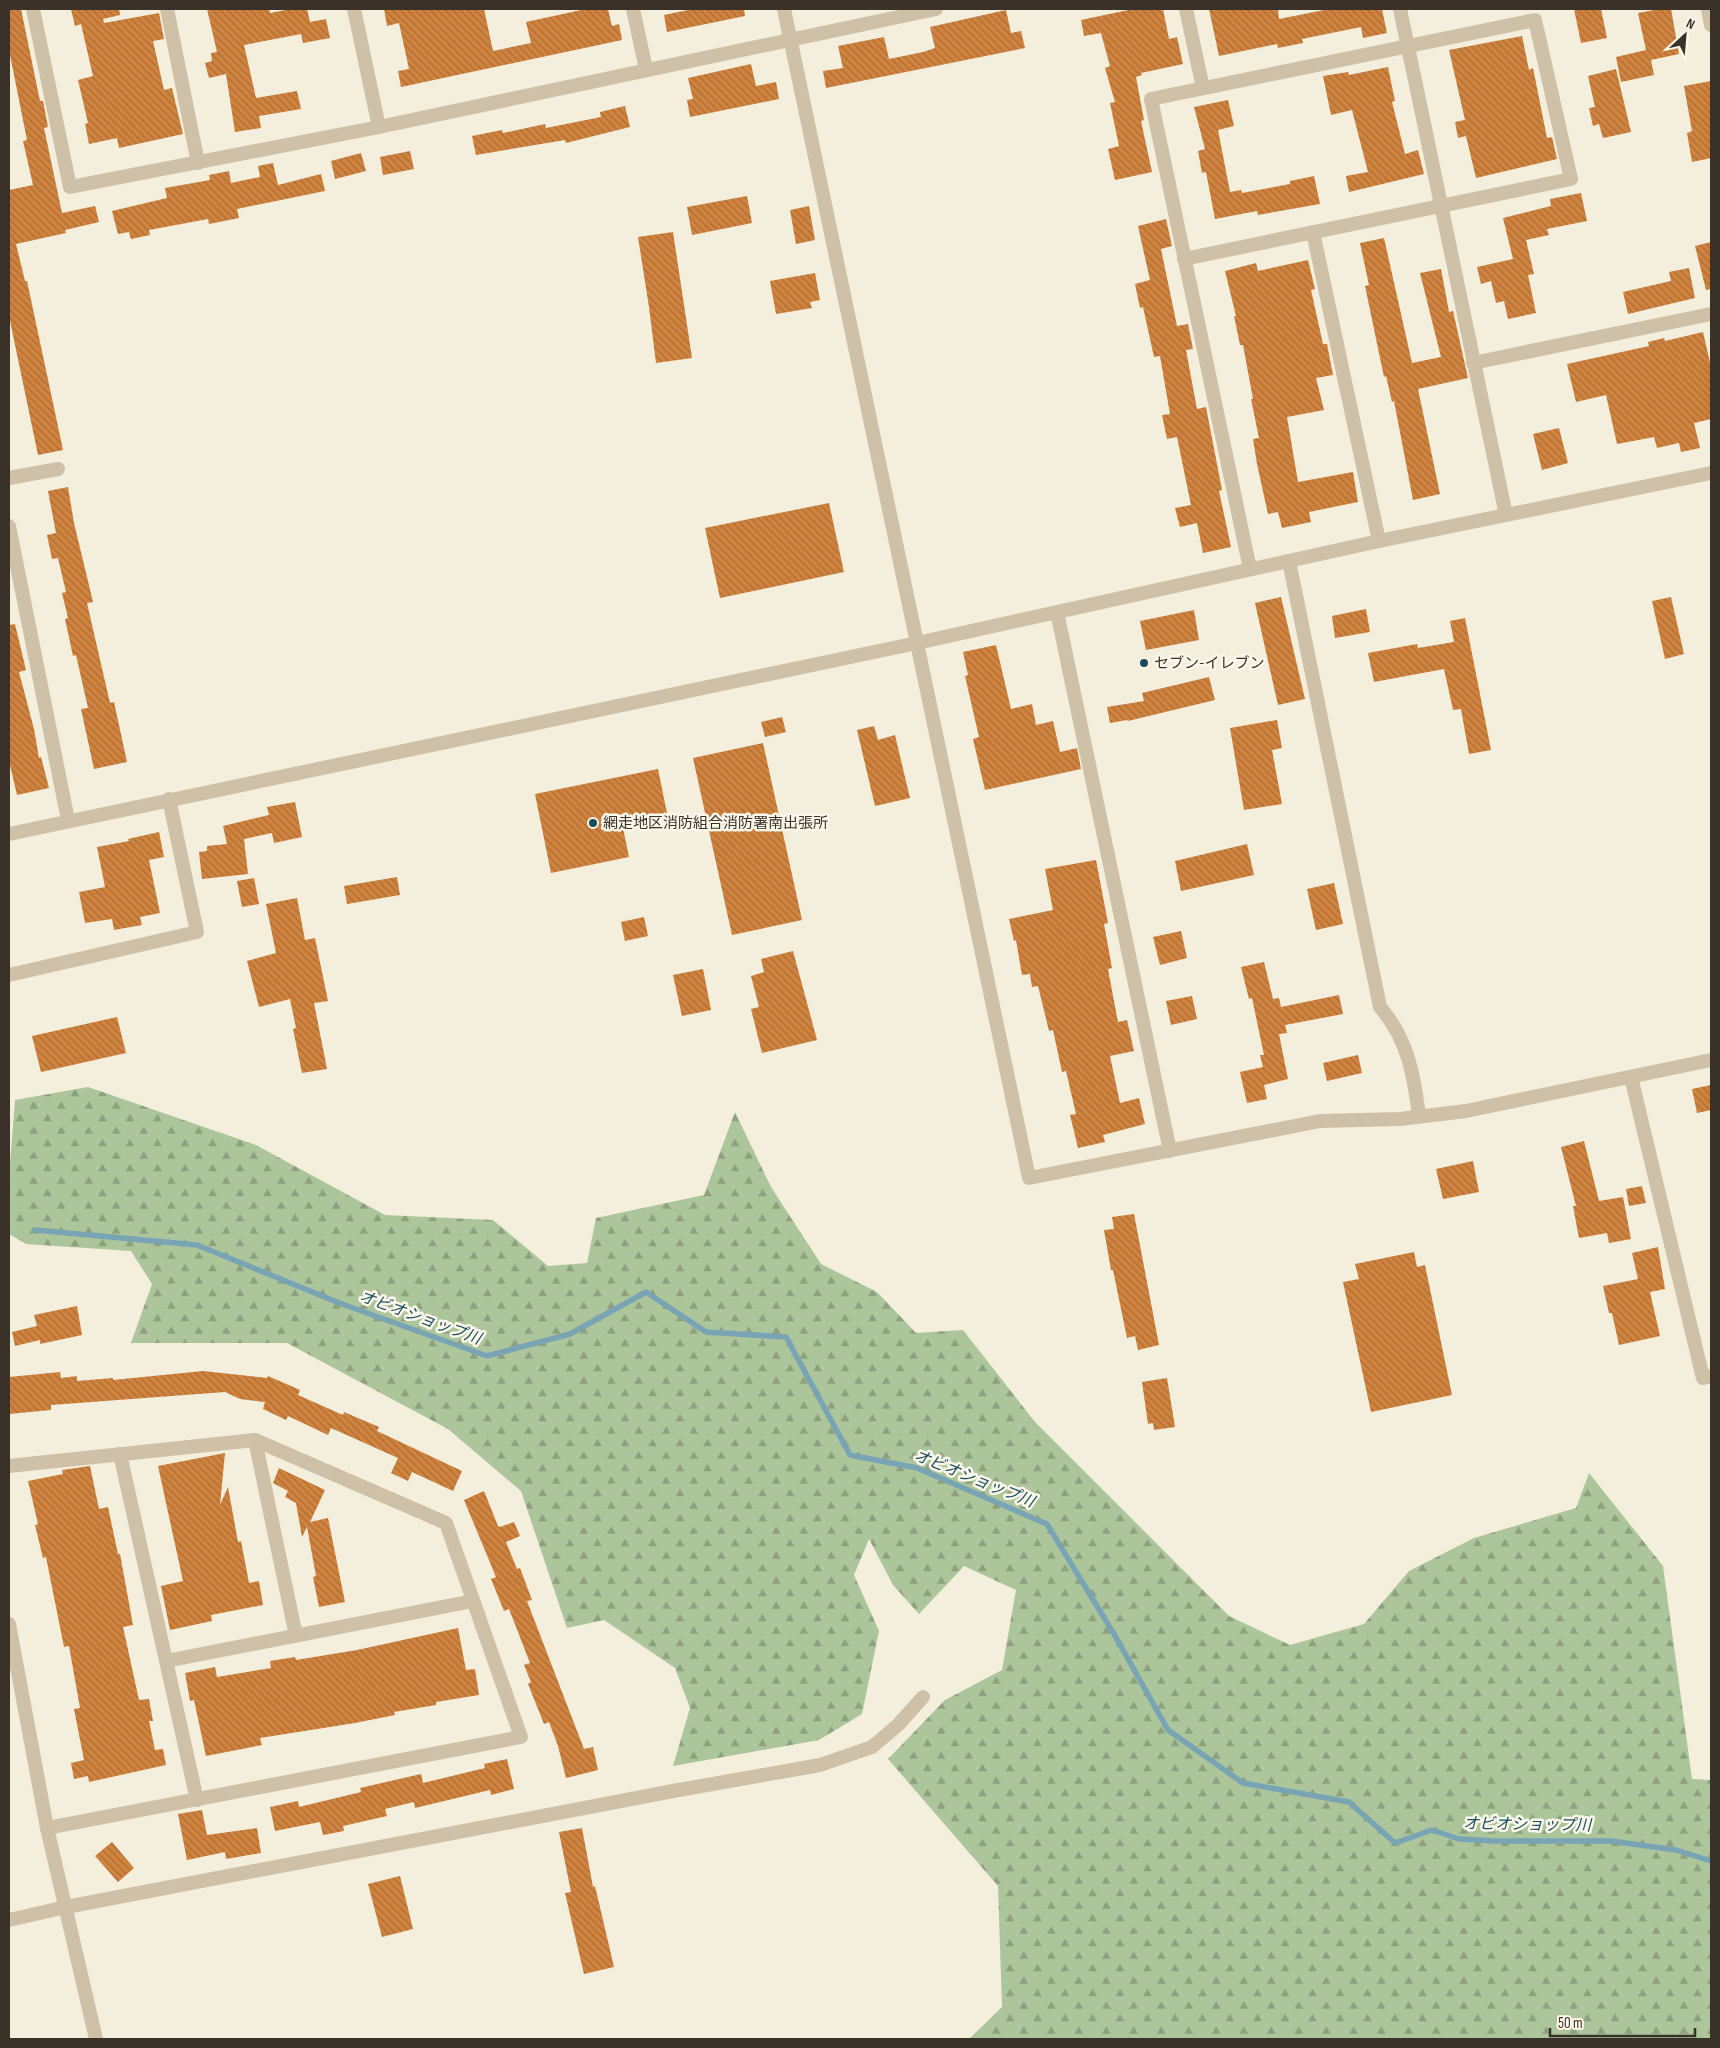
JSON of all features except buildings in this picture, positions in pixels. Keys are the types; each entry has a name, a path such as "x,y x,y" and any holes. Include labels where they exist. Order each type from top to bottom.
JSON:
{"street":[{"path":"33,9 70,187 379,126 936,9"},
{"path":"166,9 198,163"},
{"path":"354,9 379,126"},
{"path":"634,9 646,69"},
{"path":"784,9 1029,1178 1320,1122 1466,1111 1711,1060"},
{"path":"1186,9 1203,88"},
{"path":"1400,9 1506,515"},
{"path":"1708,9 1711,25"},
{"path":"1184,259 1571,179 1535,20 1151,99 1184,259 1250,569"},
{"path":"1313,232 1379,541"},
{"path":"1473,363 1711,314"},
{"path":"9,478 58,469"},
{"path":"9,834 68,820 917,643 1379,541 1711,472"},
{"path":"9,526 68,820"},
{"path":"1289,561 1380,1007 1394,1025 1403,1044 1414,1076 1419,1116"},
{"path":"1057,612 1170,1151"},
{"path":"9,975 197,932 169,799"},
{"path":"1631,1077 1703,1378 1711,1376"},
{"path":"255,1440 296,1636"},
{"path":"9,1466 255,1440 446,1523 521,1737 47,1828"},
{"path":"120,1454 197,1800"},
{"path":"166,1661 473,1601"},
{"path":"9,1624 47,1828 96,2039"},
{"path":"9,1920 66,1907 673,1791 820,1765 872,1747 898,1725 923,1697"}],"green space":[{"path":"88,1087 256,1145 385,1215 493,1220 548,1266 587,1263 596,1218 704,1195 735,1112 771,1187 821,1264 877,1292 916,1333 963,1330 1035,1422 1229,1616 1290,1645 1364,1624 1409,1571 1474,1538 1576,1508 1589,1473 1663,1566 1692,1779 1711,1780 1711,2039 969,2039 1002,2007 998,1886 888,1759 945,1700 1002,1670 1016,1590 964,1566 919,1614 893,1585 869,1539 854,1575 879,1631 862,1714 819,1740 673,1766 690,1708 675,1668 604,1620 567,1628 521,1491 448,1429 287,1343 131,1343 152,1284 131,1251 26,1244 9,1234 9,1176 15,1100"}],"waterway":[{"name":"オビオショップ川","path":"35,1230 197,1245 342,1304 487,1356 570,1334 646,1292 706,1332 786,1337 850,1455 917,1468 1047,1524 1114,1634 1168,1730 1243,1783 1349,1802 1395,1843 1432,1830 1459,1839 1494,1841 1611,1841 1676,1850 1711,1861"}],"place":[{"name":"セブン-イレブン","path":"1144,663"},
{"name":"網走地区消防組合消防署南出張所","path":"593,823"}]}
